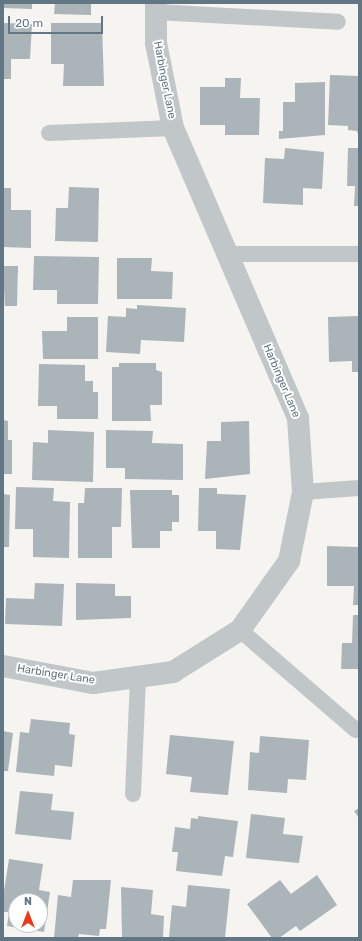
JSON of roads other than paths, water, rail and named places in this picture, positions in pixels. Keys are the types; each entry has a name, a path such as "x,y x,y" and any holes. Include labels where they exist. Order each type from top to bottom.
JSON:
{"street":[{"name":"Harbinger Lane","path":"3,666 93,683 173,672 240,630 289,561 303,492 298,418 173,128 156,43 156,7"}],"lane":[{"path":"156,7 338,22"},
{"path":"49,133 173,128"},
{"path":"227,254 359,254"},
{"path":"303,492 359,488"},
{"path":"240,630 356,730"},
{"path":"133,794 138,678"}]}
